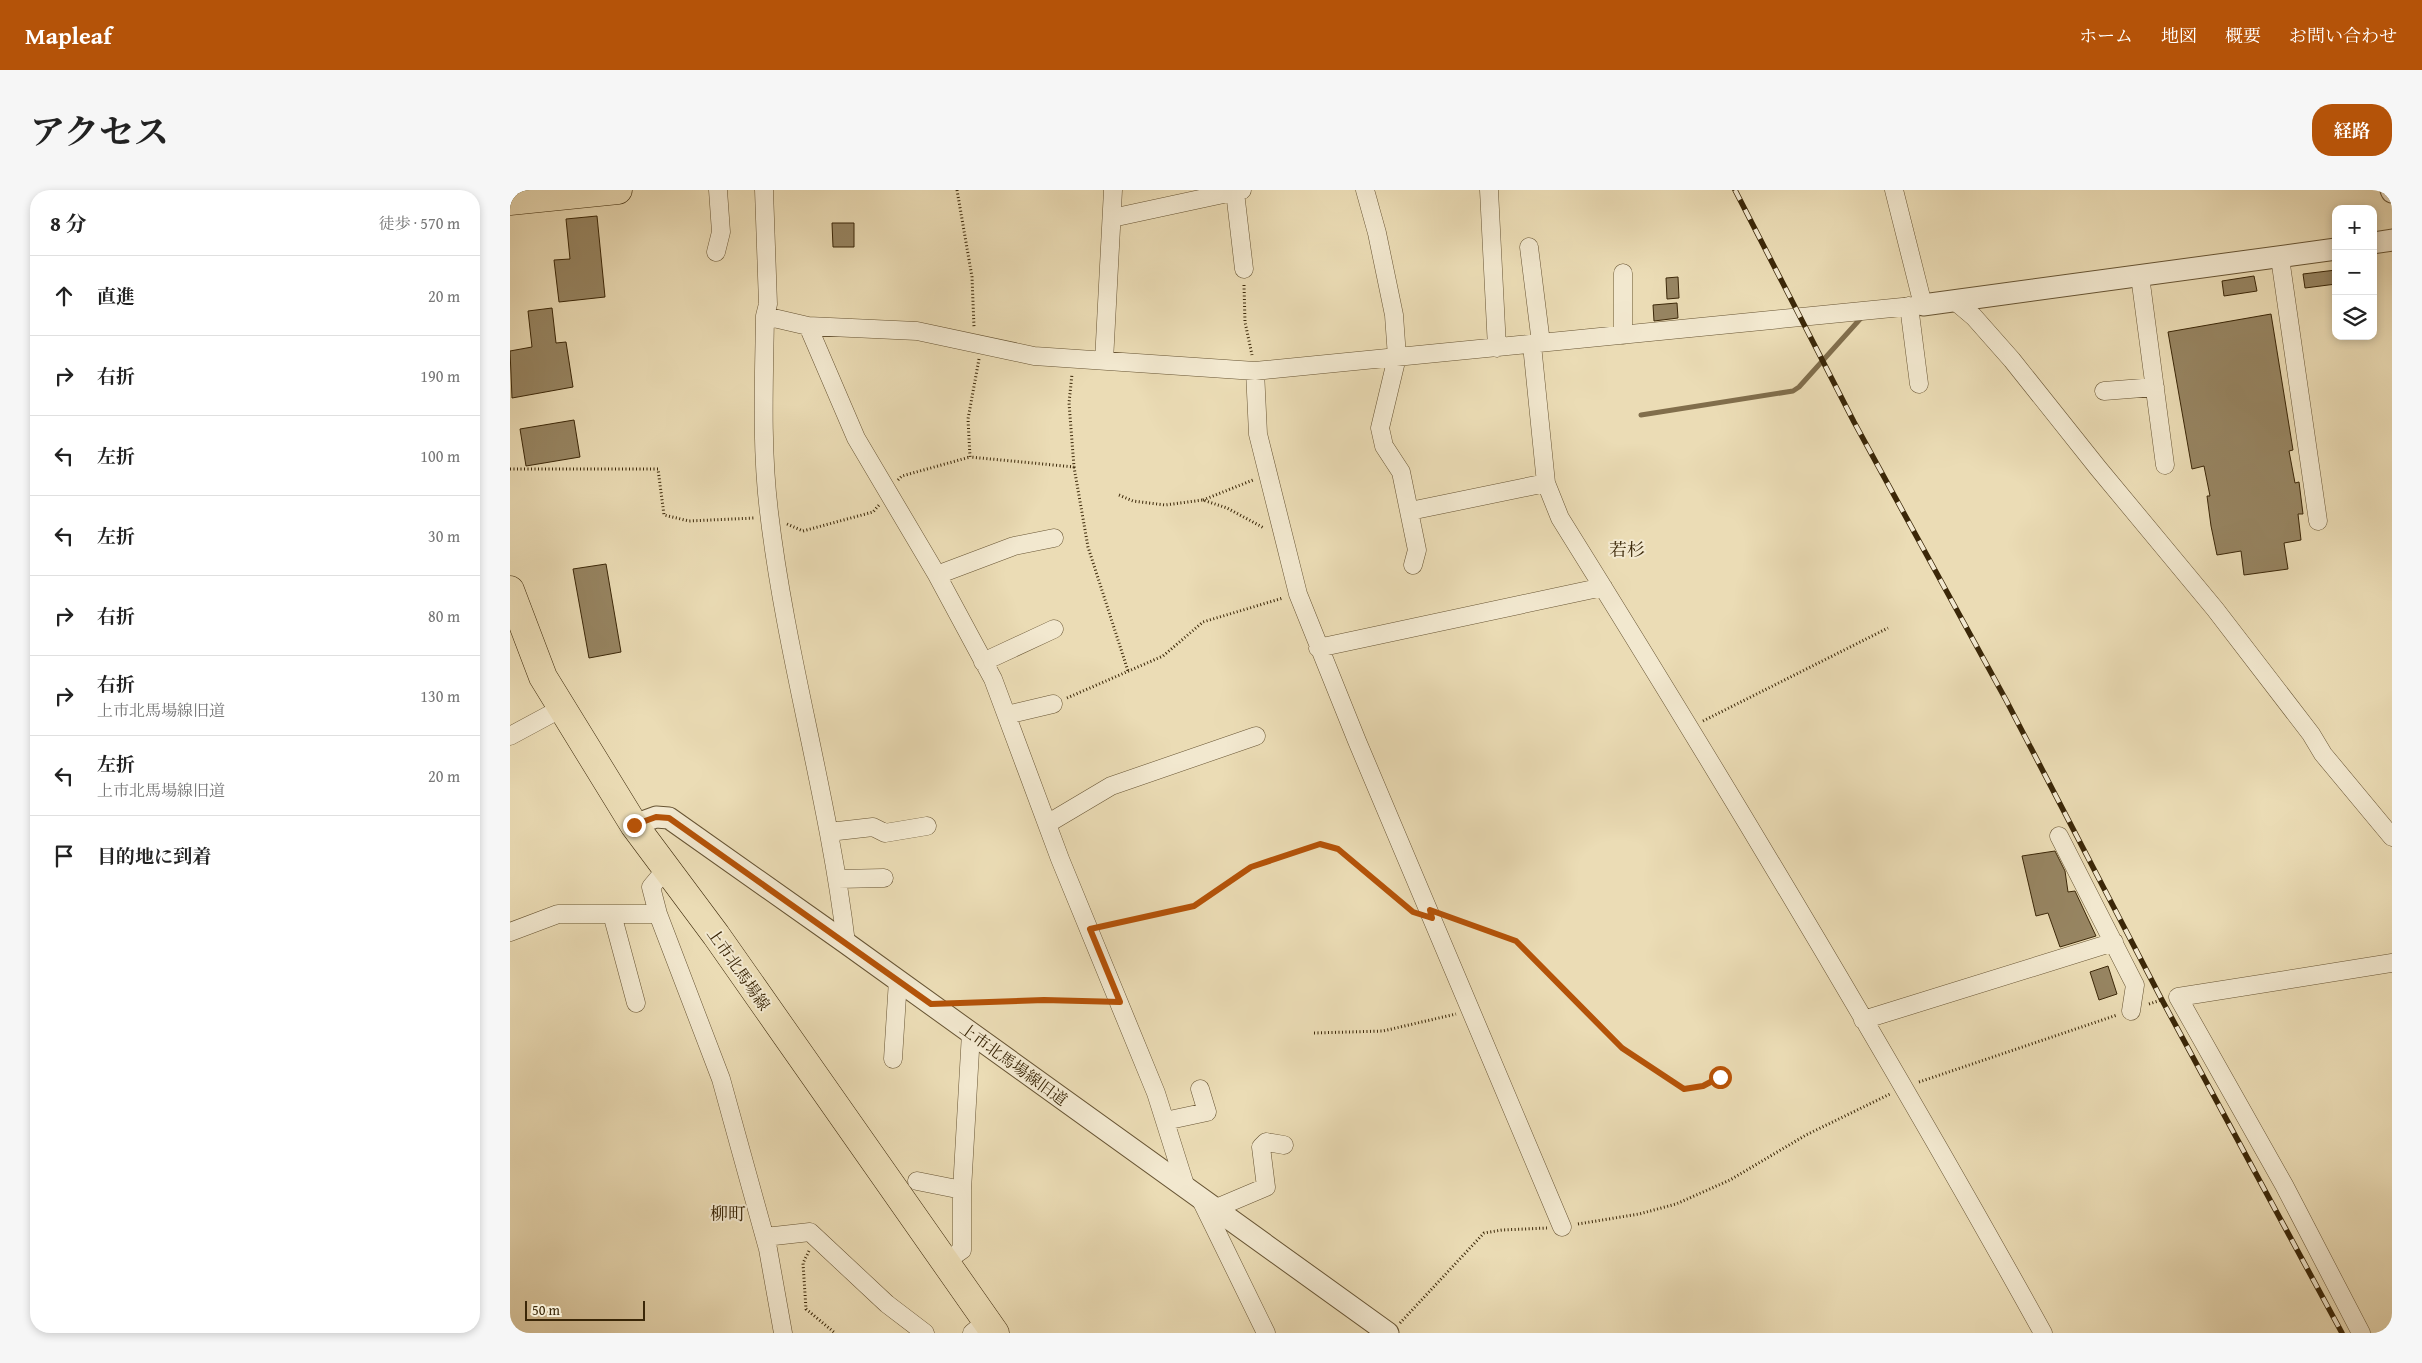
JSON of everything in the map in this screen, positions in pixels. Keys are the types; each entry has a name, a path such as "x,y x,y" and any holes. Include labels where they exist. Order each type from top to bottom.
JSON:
{"main road":[{"path":"510,201 618,190"},
{"name":"上市北馬場線","path":"510,590 543,677 634,825 716,935 945,1262 985,1329"}],"street":[{"path":"716,252 721,232 718,190"},
{"path":"764,190 768,304 765,316 763,411 769,517 787,628 838,879 846,943"},
{"path":"1104,361 1113,190"},
{"path":"1365,190 1377,233 1394,315 1397,357 1380,428 1384,446 1401,472 1418,550 1413,565"},
{"path":"1489,190 1497,348"},
{"path":"1894,190 1916,306 1919,384"},
{"path":"1112,218 1239,191 1244,269"},
{"path":"2377,242 2392,240"},
{"path":"1529,247 1546,483 1560,518 1691,727 1903,1088 2043,1333"},
{"path":"765,316 808,326 917,331 1034,356 1255,371 1916,306 2332,250"},
{"path":"2280,258 2318,521"},
{"path":"1623,273 1623,335"},
{"path":"2140,276 2165,466"},
{"path":"1955,300 1974,317 2012,360 2214,609 2311,734 2323,754 2392,837"},
{"path":"808,326 856,438 937,575 983,662 1007,715 1047,824 1120,1002 1165,1121 1200,1199 1266,1333"},
{"path":"1255,371 1258,434 1298,594 1318,648 1562,1227"},
{"path":"2104,391 2155,387"},
{"path":"1410,511 1546,483"},
{"path":"937,575 1014,546 1054,538"},
{"path":"1318,648 1603,587"},
{"path":"983,662 1054,629"},
{"path":"1007,715 1053,704"},
{"path":"510,736 562,708"},
{"path":"1047,824 1111,786 1256,736"},
{"name":"上市北馬場線旧道","path":"634,825 656,817 669,818 898,980 1200,1199 1391,1331"},
{"path":"829,832 873,827 885,833 927,826"},
{"path":"2060,836 2135,985 2131,1010"},
{"path":"666,869 651,888 658,914 721,1079 765,1237 783,1333"},
{"path":"838,879 884,878"},
{"path":"510,932 558,914 658,914"},
{"path":"612,914 636,1003"},
{"path":"1863,1020 2114,942"},
{"path":"2362,1333 2284,1185 2178,997 2392,963"},
{"path":"893,1059 898,980"},
{"path":"945,1262 962,1250 962,1190 971,1033"},
{"path":"1165,1121 1207,1112 1200,1089"},
{"path":"1200,1199 1266,1187 1261,1147 1266,1142 1284,1145"},
{"path":"917,1181 962,1190"},
{"path":"765,1237 810,1232 887,1304 925,1333"}],"path":[{"path":"957,190 972,277 978,344 968,419 970,457"},
{"path":"1244,269 1245,322 1255,371"},
{"path":"1073,359 1069,404 1074,467 1088,547 1128,671"},
{"path":"510,469 658,470 664,515 689,521 769,517 803,531 873,512 902,476 970,457 1074,467"},
{"path":"1119,495 1133,502 1165,505 1203,500 1268,474"},
{"path":"1203,500 1228,508 1284,539"},
{"path":"1053,704 1163,656 1203,622 1298,594"},
{"path":"1691,727 1888,628"},
{"path":"1090,929 1194,906 1251,867 1320,844 1338,849 1413,912 1431,914 1516,941 1622,1048 1684,1089 1703,1086 1720,1077"},
{"path":"1391,1331 1411,1313 1446,1272 1484,1233 1502,1230 1562,1227 1639,1214 1676,1204 1730,1180 1806,1135 1903,1088 2131,1010 2178,997"},
{"path":"931,1004 1044,1000 1120,1002"},
{"path":"1314,1033 1383,1031 1471,1010"},
{"path":"815,1236 803,1263 806,1308 834,1333"}],"building":[{"path":"597,216 605,297 559,302 554,260 570,259 566,219"},
{"path":"832,223 854,223 854,247 833,247"},
{"path":"2332,270 2332,285 2305,288 2303,274"},
{"path":"2254,276 2257,291 2224,296 2222,281"},
{"path":"1678,277 1679,298 1667,299 1666,278"},
{"path":"1677,303 1678,318 1654,321 1653,305"},
{"path":"552,308 556,343 566,342 573,387 512,398 510,351 532,347 528,311"},
{"path":"2271,314 2293,450 2289,451 2295,483 2299,482 2303,514 2298,514 2301,540 2284,543 2288,569 2244,575 2241,551 2217,555 2211,526 2207,496 2210,496 2204,466 2192,469 2168,332"},
{"path":"574,420 580,457 526,466 520,429"},
{"path":"606,564 621,652 589,658 573,569"},
{"path":"2055,851 2065,871 2068,892 2075,891 2096,936 2060,947 2048,913 2036,916 2022,856"},
{"path":"2108,966 2117,994 2099,1000 2090,972"}],"waterway":[{"path":"1641,415 1793,391 1799,387 1861,318"}],"railway":[{"path":"1735,190 1854,422 2006,700 2162,1000 2342,1333"}],"district":[{"name":"若杉","path":"1627,550"},
{"name":"柳町","path":"728,1214"}],"route":[{"path":"634,825 656,817 669,818 931,1004 1044,1000 1120,1002 1090,929 1194,906 1251,867 1320,844 1338,849 1413,912 1432,918 1430,910 1516,941 1622,1048 1684,1089 1703,1086 1720,1077"}]}
